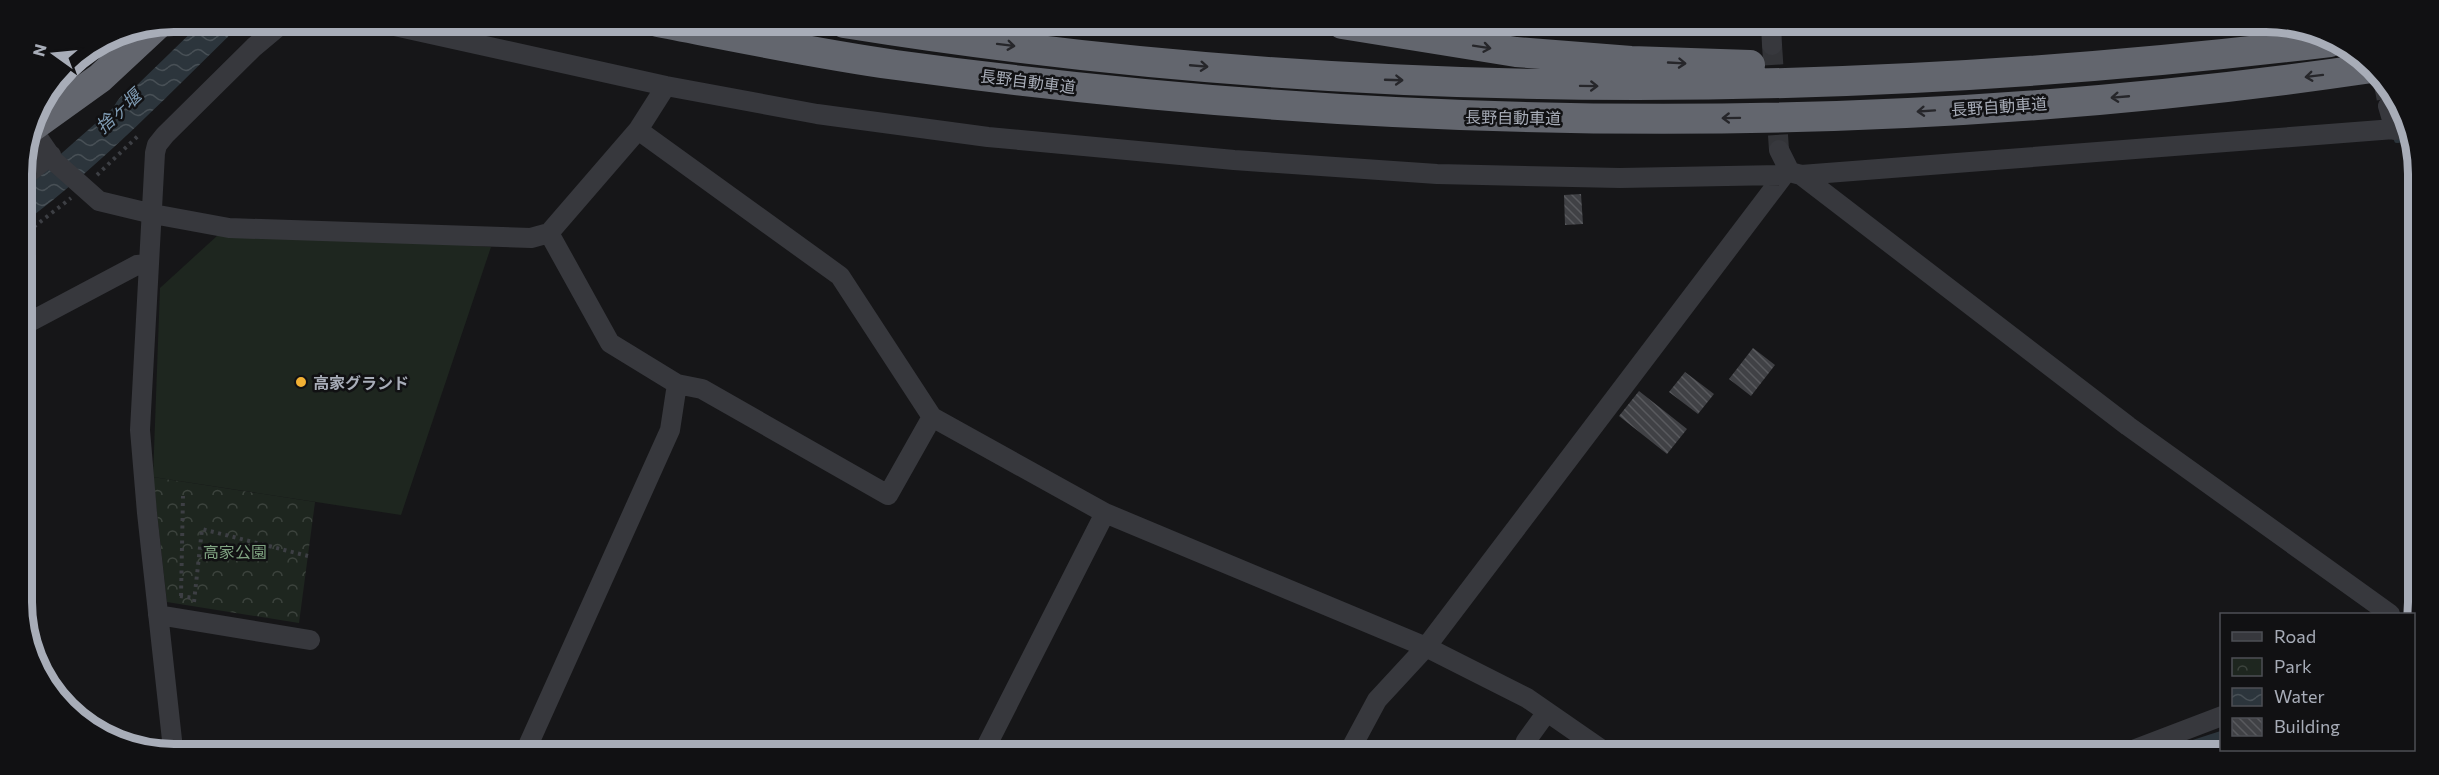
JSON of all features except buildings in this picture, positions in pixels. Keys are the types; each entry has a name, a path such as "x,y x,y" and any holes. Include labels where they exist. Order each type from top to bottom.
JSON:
{"highway":[{"name":"長野自動車道","path":"713,32 893,65 1063,86 1340,110 1513,118 1773,118 1919,112 2143,95 2236,86 2362,69"},
{"name":"長野自動車道","path":"911,32 1060,52 1344,78 1632,86 1771,85 1917,79 2225,55 2322,43"},
{"path":"1392,32 1516,52 1631,61 1738,66 1919,61 2077,68"},
{"path":"42,120 100,78 147,34"}],"street":[{"path":"172,744 140,430 148,264 157,145 254,47 272,32"},
{"path":"422,32 666,86 817,114 988,138 1234,160 1437,174 1620,178 1791,174 2400,129"},
{"path":"1771,32 1772,45"},
{"path":"36,136 52,158 99,201 153,214 229,228 531,238 549,232 638,130 666,86"},
{"path":"2388,106 2399,125"},
{"path":"638,130 840,276 932,417 1105,513 1426,647 1527,698 1592,743"},
{"path":"1779,150 1791,174 2128,426 2387,613"},
{"path":"32,172 52,158"},
{"path":"1354,743 1377,700 1426,647 1791,174"},
{"path":"549,232 610,343 676,384 702,389 888,495 932,417"},
{"path":"32,321 137,265 148,264"},
{"path":"529,744 670,430 676,384"},
{"path":"988,744 1105,513"},
{"path":"158,615 310,640"},
{"path":"1525,743 1547,712"},
{"path":"2151,743 2220,717"}],"path":[{"path":"181,596 183,496"},
{"path":"192,620 202,529 308,556"}],"green space":[{"name":"高家グランド","path":"266,232 491,247 401,515 153,477 160,288 218,235"},
{"name":"高家公園","path":"153,477 315,502 299,623 167,602"}],"water":[{"name":"捨ヶ堰","path":"192,32 233,32 108,152 32,216 32,179 113,108 122,95 135,87"}],"waterway":[{"path":"2397,140 2403,139"},
{"path":"2216,743 2220,742"}],"tunnel":[{"path":"1772,45 1779,150"},
{"path":"2387,100 2388,106"}],"place":[{"name":"高家グランド","path":"301,382"}]}
